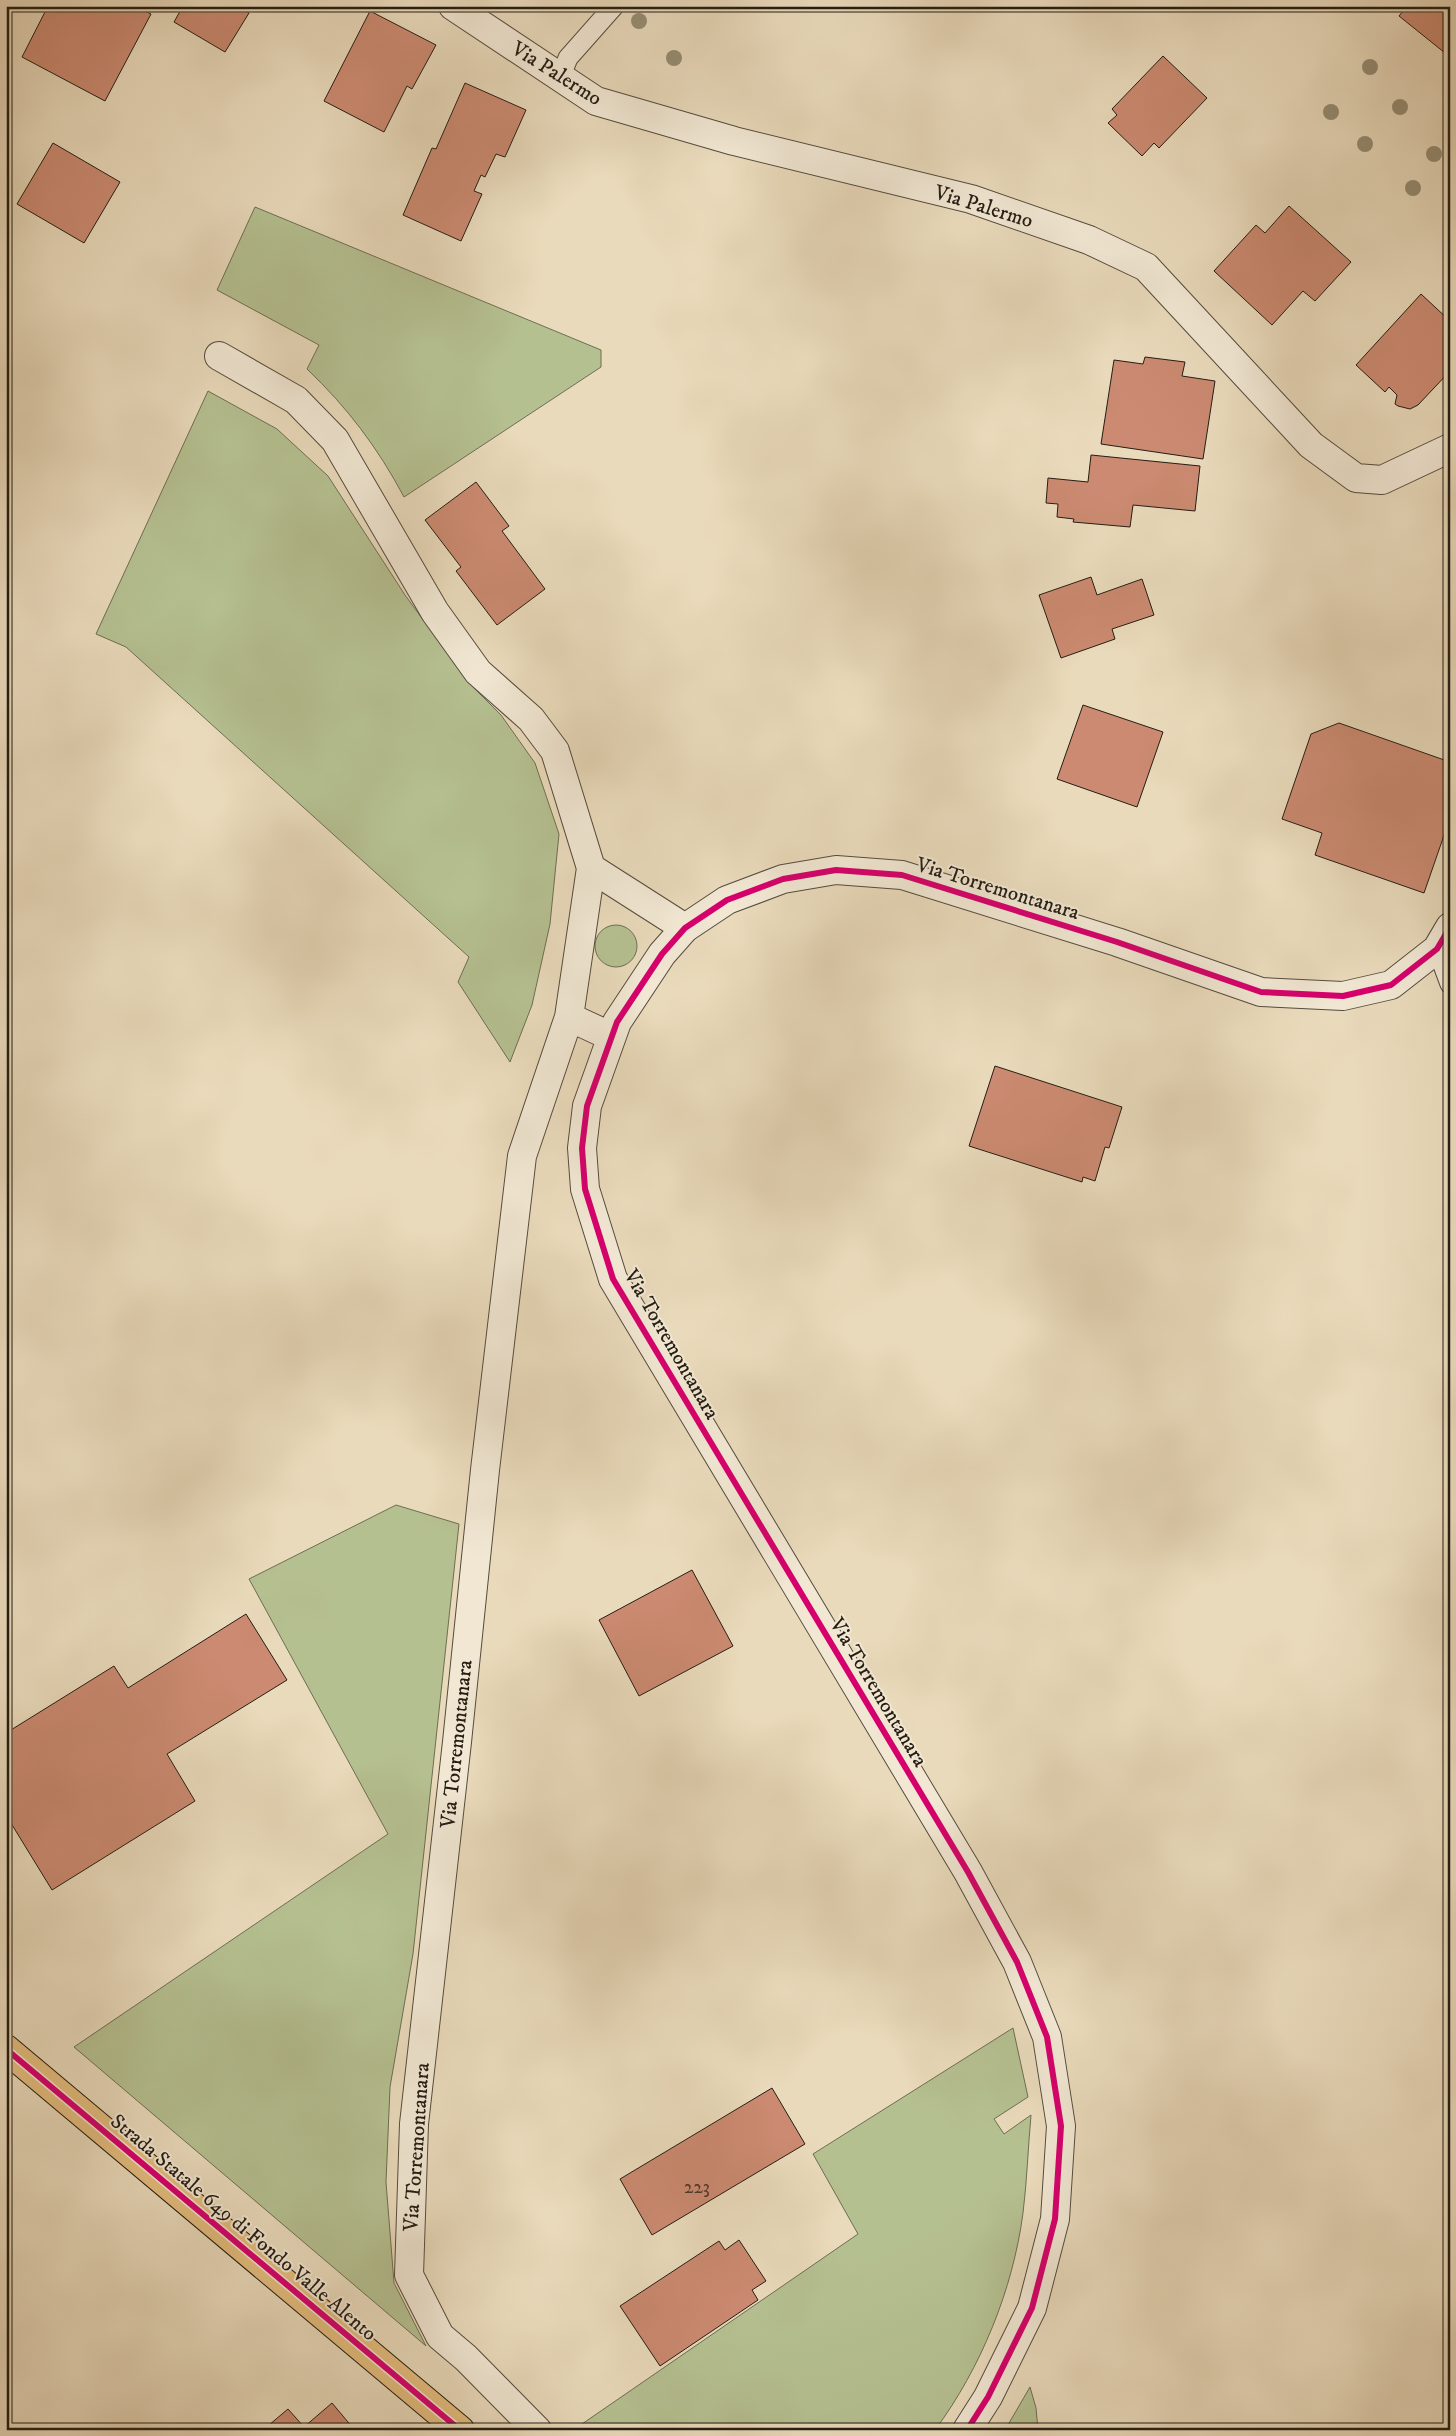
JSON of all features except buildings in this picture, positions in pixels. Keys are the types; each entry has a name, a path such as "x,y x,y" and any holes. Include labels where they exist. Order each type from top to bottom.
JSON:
{"main road":[{"name":"Strada Statale 649 di Fondo Valle Alento","path":"6,2049 460,2430"}],"street":[{"name":"Via Palermo","path":"454,6 596,101 734,141 971,199 1089,240 1146,267 1310,445 1356,478 1382,480 1450,448"},
{"path":"219,356 296,400 335,440 440,619 478,672 531,719 555,751 591,868 685,928"},
{"name":"Via Torremontanara","path":"537,2430 466,2358 440,2336 408,2275 414,2124 457,1742 485,1470 522,1156 569,1017 591,868"},
{"name":"Via Torremontanara","path":"966,2430 988,2397 1032,2308 1055,2219 1062,2126 1047,2037 1017,1962 968,1872 613,1279 585,1189 582,1148 587,1106 610,1036 617,1022 662,954 685,928 727,900 783,880 836,870 902,875 1117,942 1261,992 1344,996 1390,985 1446,934"},
{"path":"569,1017 610,1036"}],"lane":[{"path":"560,78 568,58 614,6"},
{"path":"1446,934 1450,984"}],"green space":[{"path":"255,207 601,350 601,367 404,497 361,429 322,383 307,369 319,345 217,290"},
{"path":"208,391 277,429 328,476 405,595 470,684 501,715 535,763 559,834 550,924 532,1005 510,1062 458,982 469,957 126,647 96,634"},
{"path":"612,925 620,925 631,931 637,946 631,961 620,967 612,967 601,961 595,950 595,942 601,931"},
{"path":"396,1505 459,1524 413,1954 390,2087 386,2182 394,2283 426,2346 74,2047 388,1834 249,1579"},
{"path":"1013,2028 1028,2097 994,2119 1004,2134 1031,2115 1023,2213 1018,2242 1003,2299 992,2327 967,2381 935,2430 589,2430 582,2424 858,2234 813,2154"},
{"path":"1030,2387 1036,2408 1038,2430 1005,2430"}],"cycle path":[{"path":"967,2430 988,2397 1032,2308 1055,2219 1061,2126 1047,2037 1017,1962 968,1872 613,1279 585,1189 582,1148 587,1106 617,1022 662,954 685,928 727,900 783,879 836,870 902,875 1117,942 1261,992 1343,996 1391,985 1437,949 1450,927"},
{"path":"6,2049 460,2430"}]}
